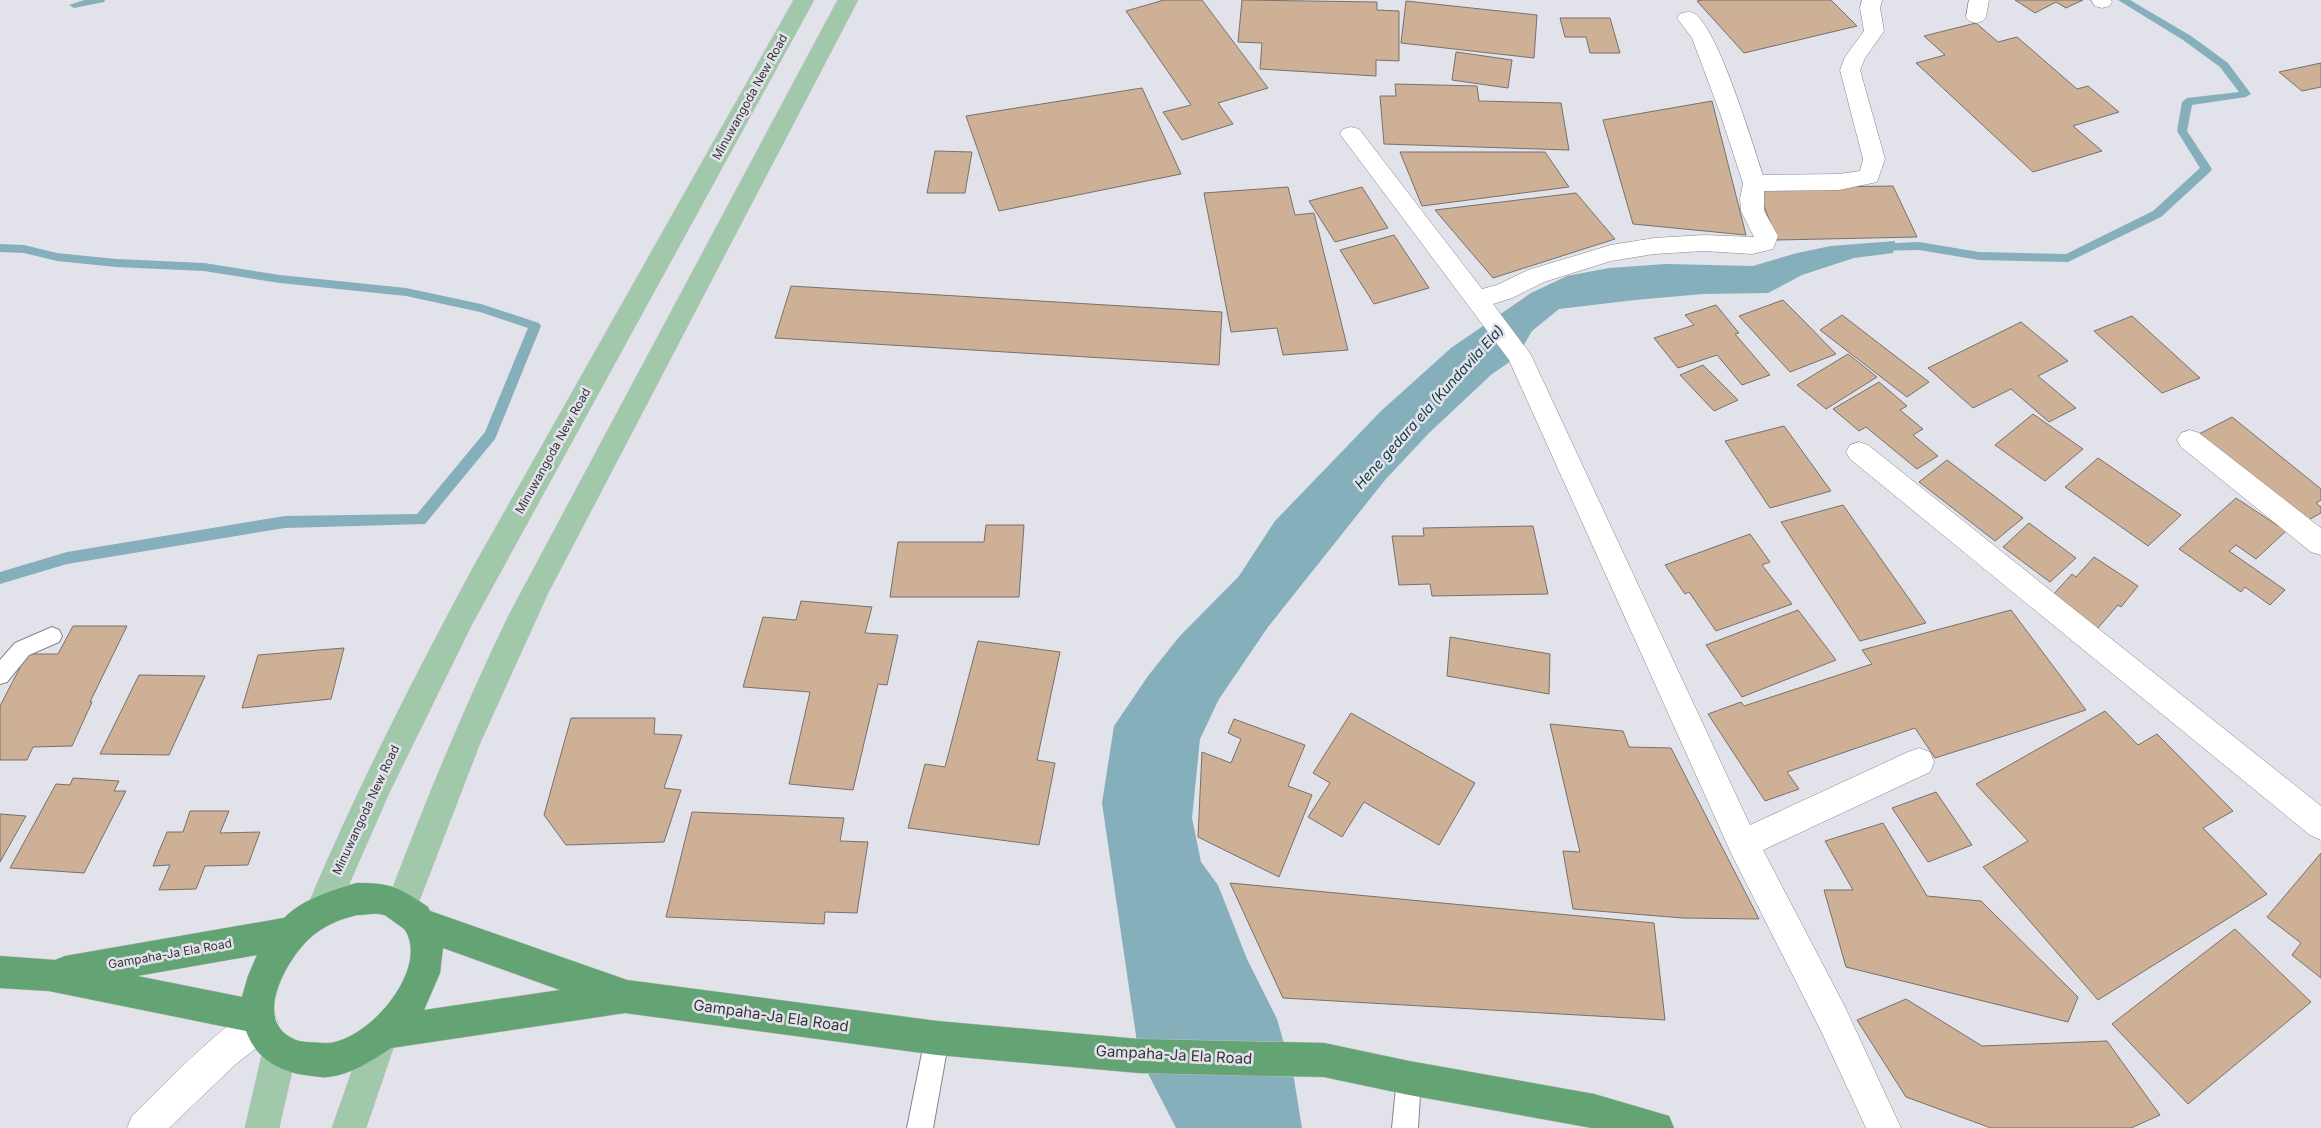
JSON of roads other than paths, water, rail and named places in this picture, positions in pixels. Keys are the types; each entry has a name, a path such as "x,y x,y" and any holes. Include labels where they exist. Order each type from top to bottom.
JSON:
{"highway":[{"path":"357,899 385,900 410,915 424,934 427,952 424,972 409,1008 383,1035 358,1051 327,1060 297,1058 267,1030 259,996 264,974 275,952 292,933 321,912 357,899"},
{"name":"Gampaha-Ja Ela Road","path":"410,915 627,997 937,1038 1139,1056 1324,1060 1409,1078 1594,1111 1656,1128"},
{"name":"Gampaha-Ja Ela Road","path":"49,975 292,933"},
{"name":"Gampaha-Ja Ela Road","path":"0,972 49,975 267,1030"},
{"name":"Gampaha-Ja Ela Road","path":"383,1035 627,997"}],"main road":[{"name":"Minuwangoda New Road","path":"321,912 413,709 457,625 804,0"},
{"path":"410,915 454,767 498,665 538,585 848,0"},
{"path":"262,1128 267,1030"},
{"path":"350,1128 383,1035"}],"street":[{"path":"1754,183 1839,182 1869,177 1874,159 1850,70 1855,57 1874,31 1870,8 1872,0"},
{"path":"1483,307 1504,292 1536,276 1571,264 1611,254 1654,246 1696,243 1752,246 1765,243 1766,236 1756,222 1749,202 1754,183 1731,113 1702,36 1687,18"},
{"path":"1351,134 1519,355 1743,844 1833,1019 1884,1128"},
{"path":"2190,440 2321,544"},
{"path":"1859,452 2321,825"},
{"path":"1743,844 1919,762"},
{"path":"144,1128 224,1052 267,1030"}],"lane":[{"path":"0,675 22,649 52,636"},
{"path":"920,1128 937,1038"},
{"path":"1405,1128 1409,1078"}],"water":[{"path":"1895,241 1893,253 1854,258 1802,275 1768,293 1703,294 1559,309 1532,331 1517,357 1492,374 1429,433 1385,480 1268,627 1219,699 1200,739 1192,818 1201,862 1218,885 1247,959 1277,1019 1294,1079 1302,1128 1176,1128 1139,1056 1102,803 1114,726 1148,676 1179,637 1239,576 1275,521 1381,411 1451,348 1531,293 1567,276 1609,268 1666,264 1753,266 1797,253 1831,246"}],"waterway":[{"path":"74,5 100,0"},
{"name":"Hene gedara ela (Kundavila Ela)","path":"1877,248 1919,246 1979,256 2068,258 2157,214 2206,169 2182,131 2187,102 2246,94 2224,65 2187,38 2123,0"},
{"path":"0,248 24,249 57,257 116,263 204,267 280,279 406,292 481,308 535,326 490,435 420,520 285,522 67,558 0,578"}]}
